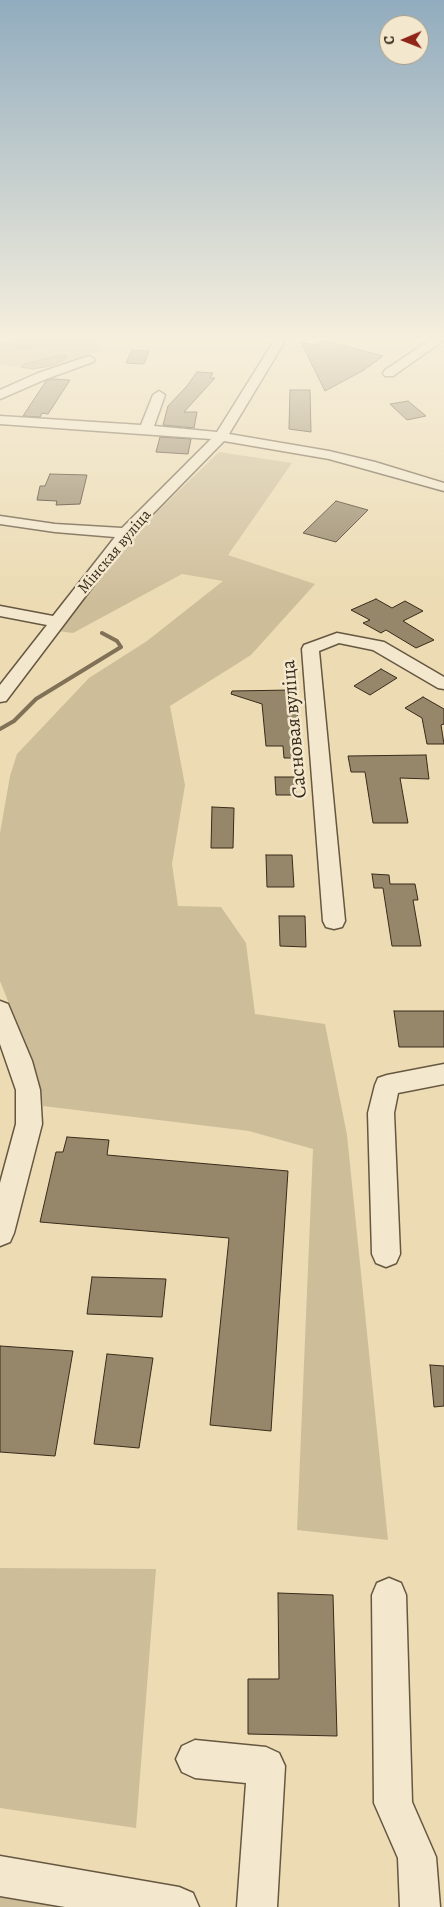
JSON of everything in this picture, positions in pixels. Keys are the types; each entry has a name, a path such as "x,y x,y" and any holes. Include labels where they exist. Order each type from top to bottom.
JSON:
{"street":[{"path":"73,425 221,437 362,463 444,487"},
{"path":"146,430 148,425"},
{"name":"Мінская вуліца","path":"0,697 126,533 221,437 228,425"},
{"path":"0,520 55,528 126,533"},
{"path":"0,611 57,622"},
{"name":"Сасновая вуліца","path":"334,921 310,649 337,638 378,646 444,684"},
{"path":"0,1010 9,1058 20,1061 28,1090 29,1124 0,1230"},
{"path":"386,1254 381,1113 387,1085 444,1074"},
{"path":"389,1594 393,1803 417,1857 420,1907"},
{"path":"195,1758 266,1766 257,1907"},
{"path":"0,1876 179,1907"}],"shaded area":[{"path":"219,452 292,463 228,555 315,584 251,655 170,706 185,785 172,864 178,906 221,907 246,943 255,1014 325,1024 347,1135 388,1540 297,1530 313,1149 249,1131 43,1106 38,1076 0,981 0,833 10,776 17,754 89,678 147,641 223,581 182,574 73,633 58,631 136,532"},
{"path":"0,1568 156,1569 136,1828 0,1808"},
{"path":"0,1890 115,1907 0,1907"}],"building":[{"path":"163,425 195,425 194,428"},
{"path":"289,425 311,425 311,432 289,429"},
{"path":"160,437 191,439 188,454 156,452"},
{"path":"50,474 87,475 80,504 56,505 57,501 37,500 40,486 45,486"},
{"path":"336,501 368,510 336,542 303,533"},
{"path":"376,599 392,608 405,601 423,611 403,621 434,640 416,648 386,630 381,633 363,623 370,620 351,610"},
{"path":"381,669 397,678 370,695 354,686"},
{"path":"293,690 295,709 297,709 301,758 284,758 283,746 266,746 262,704 231,694 232,691"},
{"path":"423,697 444,709 444,724 441,725 444,744 427,744 422,718 405,708"},
{"path":"426,755 429,779 400,778 408,823 373,823 365,772 351,772 348,756"},
{"path":"275,777 295,777 296,795 276,795"},
{"path":"212,807 234,808 233,848 211,848"},
{"path":"266,855 292,855 294,887 267,887"},
{"path":"372,874 389,875 390,884 415,884 418,900 413,900 421,946 392,946 383,888 374,888"},
{"path":"279,916 305,916 306,947 280,946"},
{"path":"394,1011 444,1011 444,1047 399,1047"},
{"path":"67,1137 109,1140 107,1155 288,1171 271,1431 210,1425 229,1238 40,1222 56,1152 63,1152"},
{"path":"92,1277 166,1279 162,1317 87,1314"},
{"path":"0,1346 73,1351 55,1456 0,1452"},
{"path":"107,1354 153,1358 139,1448 94,1444"},
{"path":"430,1365 444,1366 444,1406 434,1407"},
{"path":"278,1593 333,1595 337,1736 248,1734 248,1679 279,1679"}],"waterway":[{"path":"0,729 14,721 36,699 121,647 117,641 102,633"}]}
